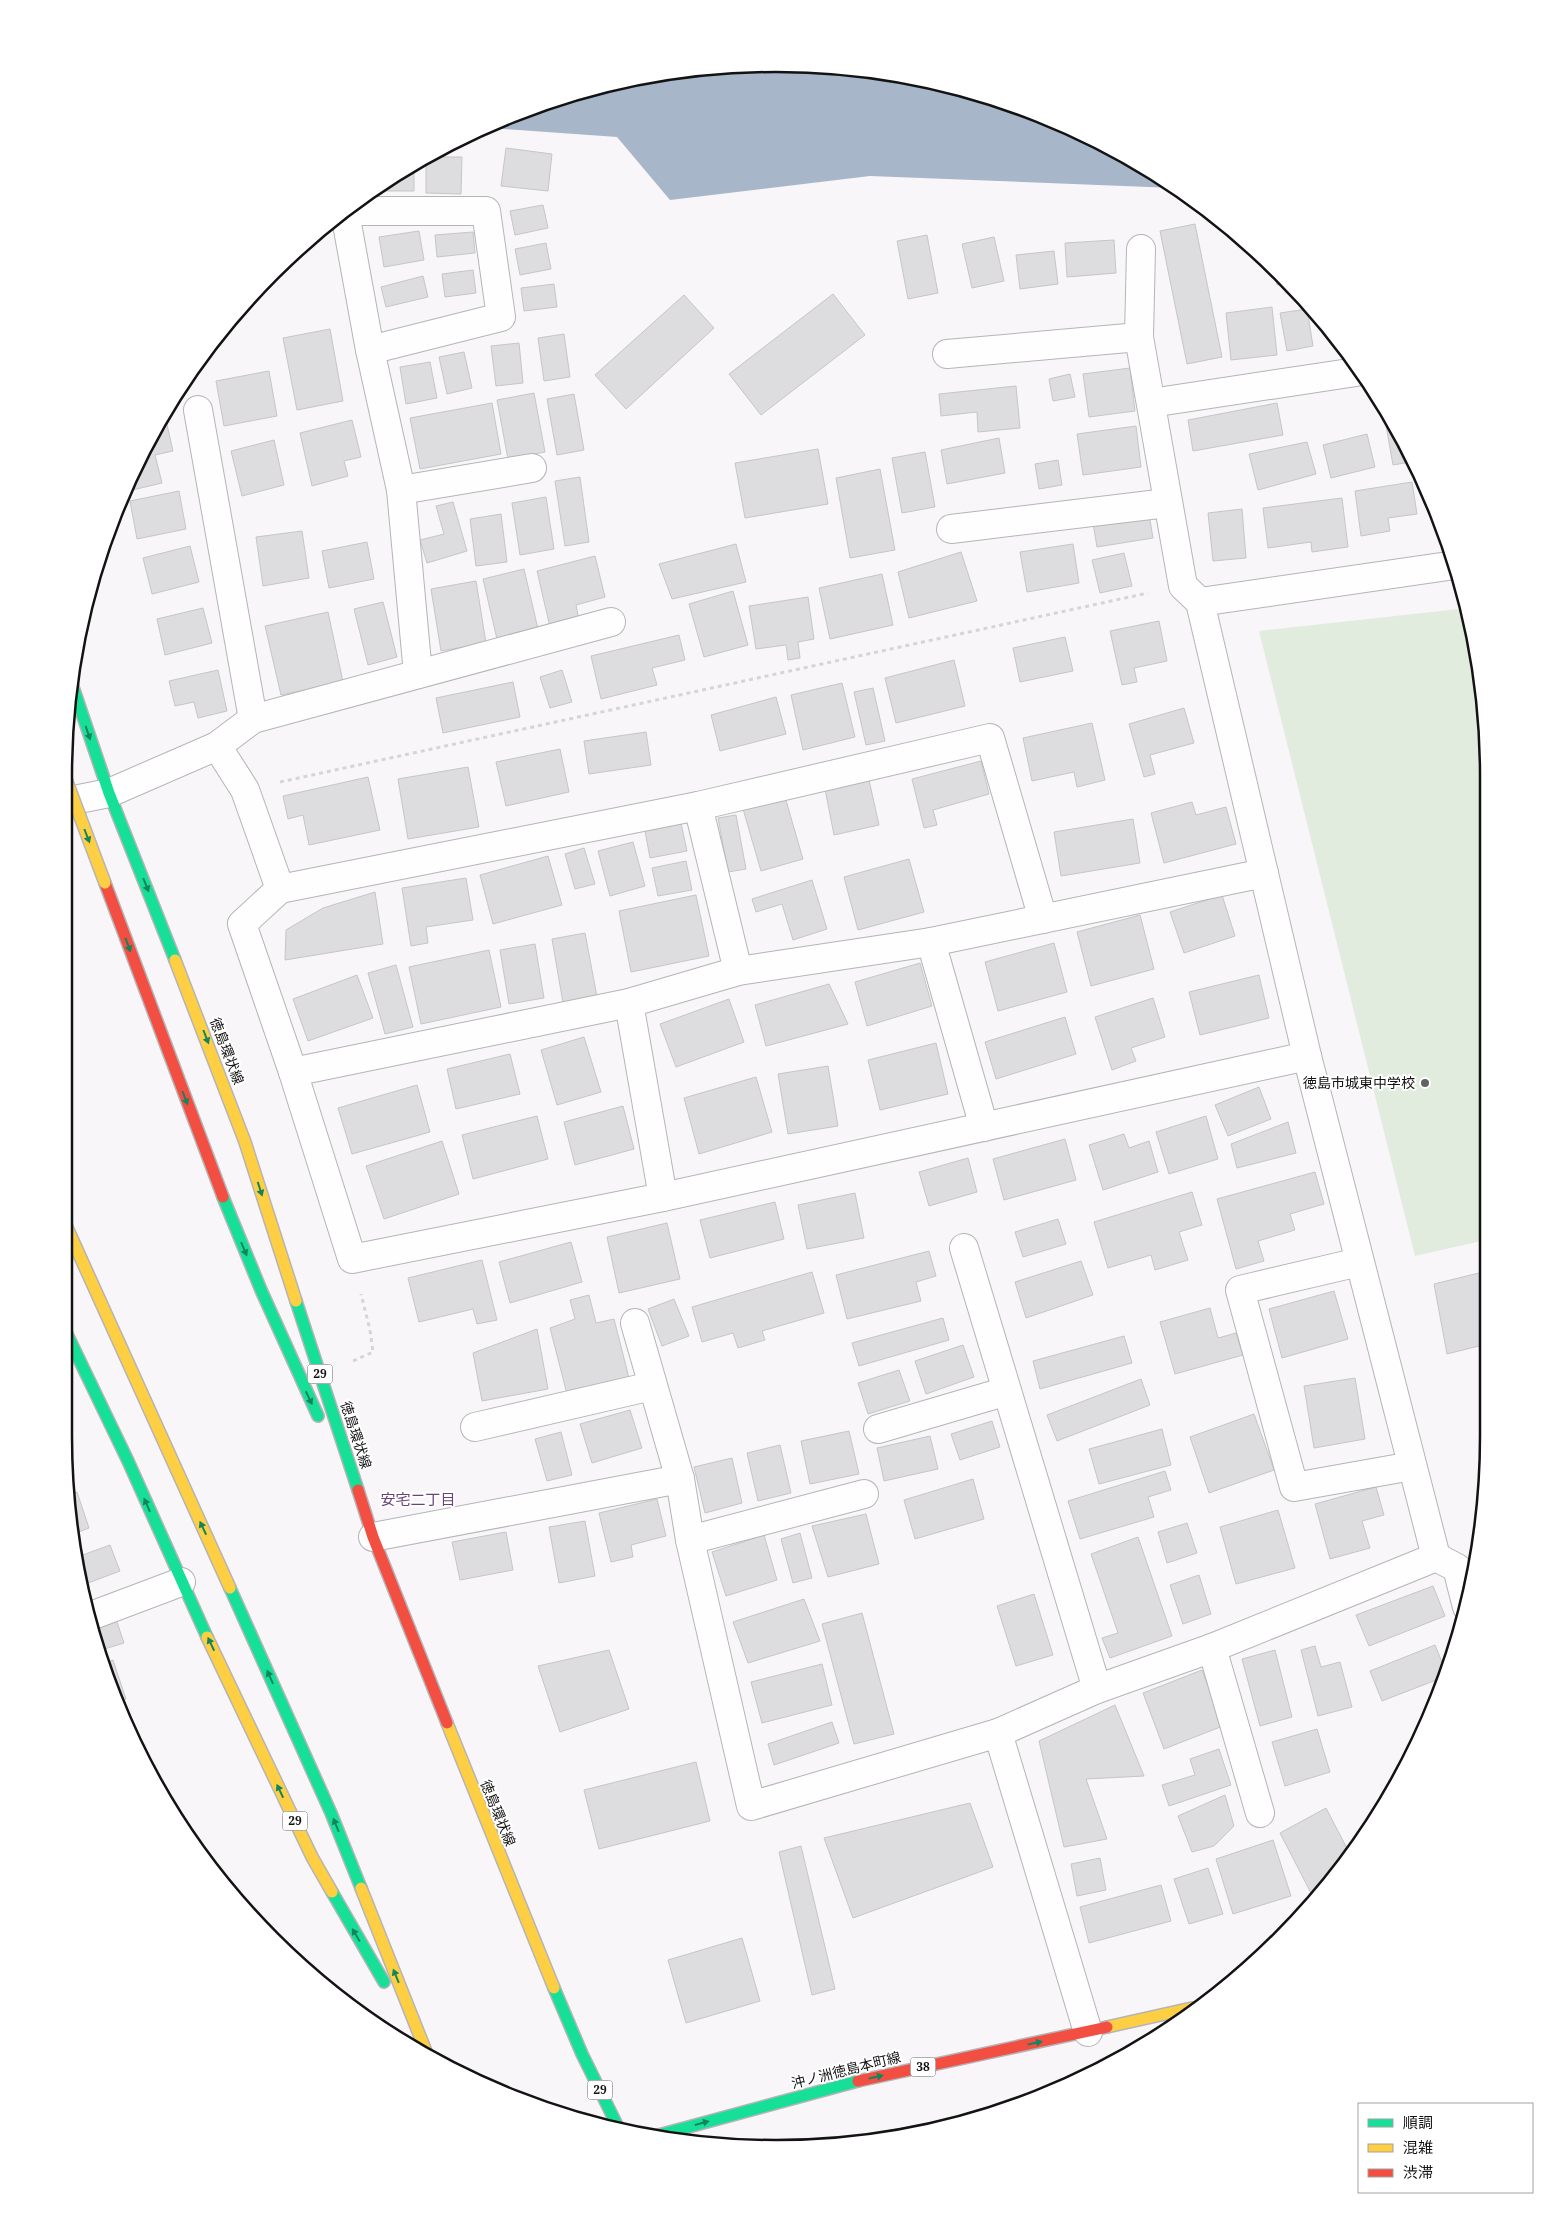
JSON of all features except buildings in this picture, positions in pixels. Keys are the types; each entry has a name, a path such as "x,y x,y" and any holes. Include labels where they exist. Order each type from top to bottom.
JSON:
{"main road":[{"name":"徳島環状線","path":"77,702 109,793 245,1142 373,1537 511,1884 582,2054 615,2122"},
{"path":"72,795 229,1214 260,1290 321,1423"},
{"path":"72,1239 331,1813 422,2045"},
{"name":"29","path":"72,1345 128,1461 181,1582 312,1857 419,2043"},
{"path":"329,1441 373,1537"},
{"name":"沖ノ洲徳島本町線","path":"671,2132 854,2082 1185,2010"}],"street":[{"path":"356,212 486,211 501,317 370,350"},
{"path":"347,219 370,350 400,490 418,674"},
{"path":"1141,249 1140,337 1167,503 1264,873 1307,1056 1436,1557 1457,1568 1463,1592"},
{"path":"947,354 1140,337"},
{"path":"1151,403 1353,372"},
{"path":"198,410 253,720"},
{"path":"400,490 532,468"},
{"path":"951,530 1167,503"},
{"path":"1192,594 1448,566"},
{"path":"72,800 109,793 217,746 253,720 611,622"},
{"path":"1043,919 990,738 698,806 280,889 242,924 293,1072 352,1260 663,1197 1307,1056"},
{"path":"217,746 245,790 280,889"},
{"path":"698,806 738,971"},
{"path":"293,1072 629,1003 738,971 931,942 1264,873"},
{"path":"931,942 984,1127"},
{"path":"629,1003 663,1197"},
{"path":"964,1248 1097,1689"},
{"path":"1359,1262 1240,1290 1294,1487 1412,1466"},
{"path":"635,1323 680,1479 690,1540 751,1806 998,1734 1097,1689 1212,1648 1436,1557"},
{"path":"474,1427 652,1386"},
{"path":"878,1429 1007,1391"},
{"path":"373,1537 680,1479"},
{"path":"690,1540 864,1494"},
{"path":"95,1614 181,1582"},
{"path":"1212,1648 1260,1814"},
{"path":"998,1734 1088,2032"}],"path":[{"path":"245,790 1192,594"},
{"path":"320,1376 373,1352 370,1330 352,1260"}],"green space":[{"name":"徳島市城東中学校","path":"1460,609 1467,639 1479,730 1480,1241 1415,1256 1259,631"}],"water":[{"path":"776,72 823,74 914,86 959,96 1003,110 1046,126 1088,145 1162,188 870,176 670,200 617,137 501,129 594,96 639,86 730,74"}],"traffic: fast":[{"path":"77,700 109,793 175,960"},
{"path":"223,1197 261,1290 318,1416"},
{"path":"296,1301 358,1490"},
{"path":"72,1345 128,1461 207,1637"},
{"path":"230,1588 331,1813 361,1888"},
{"path":"332,1892 384,1982"},
{"path":"554,1988 582,2054 615,2122"},
{"path":"671,2132 858,2081"}],"traffic: slow":[{"path":"72,795 105,883"},
{"path":"175,960 245,1142 296,1301"},
{"path":"72,1239 230,1588"},
{"path":"207,1637 312,1857 332,1892"},
{"path":"447,1723 554,1988"},
{"path":"361,1888 424,2046"},
{"path":"1107,2027 1185,2010"}],"traffic: jam":[{"path":"105,883 223,1197"},
{"path":"358,1490 373,1537 447,1723"},
{"path":"858,2081 1107,2027"}],"place":[{"name":"徳島市城東中学校","path":"1425,1083"}],"district":[{"name":"安宅二丁目","path":"418,1500"}]}
